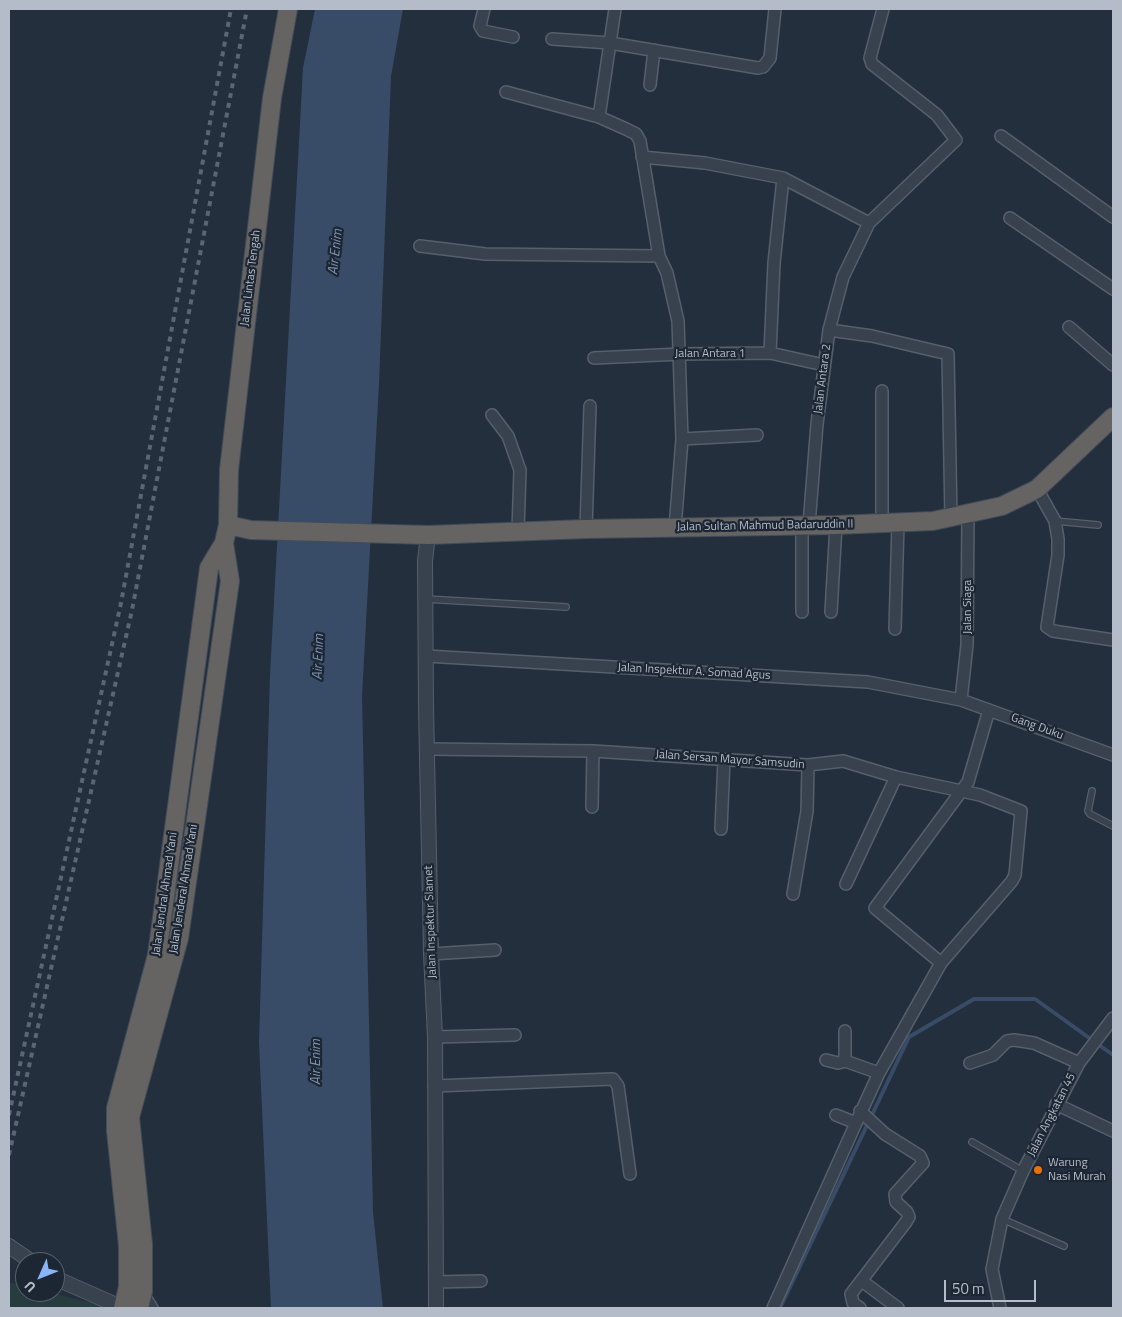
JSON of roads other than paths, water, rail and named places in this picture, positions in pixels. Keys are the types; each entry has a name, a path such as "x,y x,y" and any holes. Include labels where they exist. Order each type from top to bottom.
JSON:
{"highway":[{"name":"Jalan Lintas Tengah","path":"224,544 228,525 229,470 272,98 288,9"},
{"name":"Jalan Sultan Mahmud Badaruddin II","path":"228,525 251,530 428,535 586,529 836,525 951,519 1002,506 1037,489 1113,417"},
{"name":"Jalan Jendral Ahmad Yani","path":"137,1295 128,1246 116,1131 116,1108 157,955 209,568 224,544"},
{"name":"Jalan Jenderal Ahmad Yani","path":"137,1295 143,1244 130,1117 178,938 230,581 224,544"},
{"path":"123,1308 137,1295"}],"street":[{"path":"484,9 480,26 483,31 513,37"},
{"path":"599,117 615,9"},
{"path":"552,39 610,43 763,68 770,58 775,9"},
{"path":"829,330 843,277 869,223 956,140 937,116 872,64 870,58 883,9"},
{"path":"650,85 654,50"},
{"path":"506,92 599,117 636,134 640,141 659,256 667,273 678,321 681,354 682,439 675,528"},
{"path":"1001,136 1113,217"},
{"path":"642,157 705,163 783,178 869,223"},
{"path":"770,353 774,262 783,178"},
{"path":"1010,218 1113,289"},
{"path":"420,246 485,254 659,256"},
{"path":"1069,327 1113,365"},
{"name":"Jalan Antara 2","path":"802,612 805,525 829,330 946,353 950,359 951,519"},
{"name":"Jalan Antara 1","path":"594,358 681,354 770,353 824,365"},
{"path":"882,391 895,629"},
{"path":"586,529 590,406"},
{"path":"492,415 508,436 520,470 518,531"},
{"path":"682,439 757,435"},
{"path":"1037,489 1055,520 1058,555 1047,627 1052,631 1113,640"},
{"name":"Jalan Siaga","path":"961,700 968,645 968,514"},
{"path":"832,612 836,525"},
{"name":"Jalan Inspektur Slamet","path":"428,535 425,561 426,749 435,1037 436,1308"},
{"name":"Jalan Inspektur A. Somad Agus","path":"426,656 868,682 961,700"},
{"name":"Gang Duku","path":"961,700 1113,755"},
{"path":"774,1308 879,1073 941,962 875,908 968,782 989,710"},
{"name":"Jalan Sersan Mayor Samsudin","path":"426,749 593,751 808,765 843,761 896,777 961,790 1017,808 1021,816 1015,874 1012,881 941,962"},
{"path":"592,807 593,751"},
{"path":"721,829 724,760"},
{"path":"793,894 807,811 808,765"},
{"path":"846,884 896,777"},
{"path":"431,954 495,950"},
{"name":"Jalan Angkatan 45","path":"1000,1308 992,1269 1002,1219 1056,1104 1079,1063 1113,1018"},
{"path":"845,1031 845,1061"},
{"path":"435,1037 515,1035"},
{"path":"970,1063 992,1055 1007,1041 1014,1040 1034,1043 1079,1063"},
{"path":"826,1060 838,1063 845,1061 879,1073"},
{"path":"434,1086 613,1079 618,1086 630,1174"},
{"path":"1056,1104 1113,1131"},
{"path":"860,1308 851,1298 851,1294 909,1217 907,1212 896,1202 896,1194 923,1163 920,1156 885,1134 862,1112"},
{"path":"836,1115 856,1124"},
{"path":"435,1282 481,1281"},
{"path":"862,1281 898,1308"},
{"path":"65,1282 123,1308"},
{"path":"137,1295 152,1308"}],"lane":[{"path":"1055,520 1098,525"},
{"path":"425,599 566,607"},
{"path":"1092,792 1088,811 1090,814 1113,826"},
{"path":"972,1142 1023,1171"},
{"path":"1002,1219 1064,1246"}],"water":[{"name":"Air Enim","path":"315,9 403,9 391,76 379,383 362,696 373,1212 383,1308 271,1308 259,1042 270,675 303,68"}],"waterway":[{"path":"780,1308 909,1037 974,999 1035,999 1113,1055"}],"railway":[{"path":"9,1115 121,603 231,9"},
{"path":"9,1155 132,610 247,9"}],"place":[{"name":"Warung Nasi Murah","path":"1038,1170"}]}
